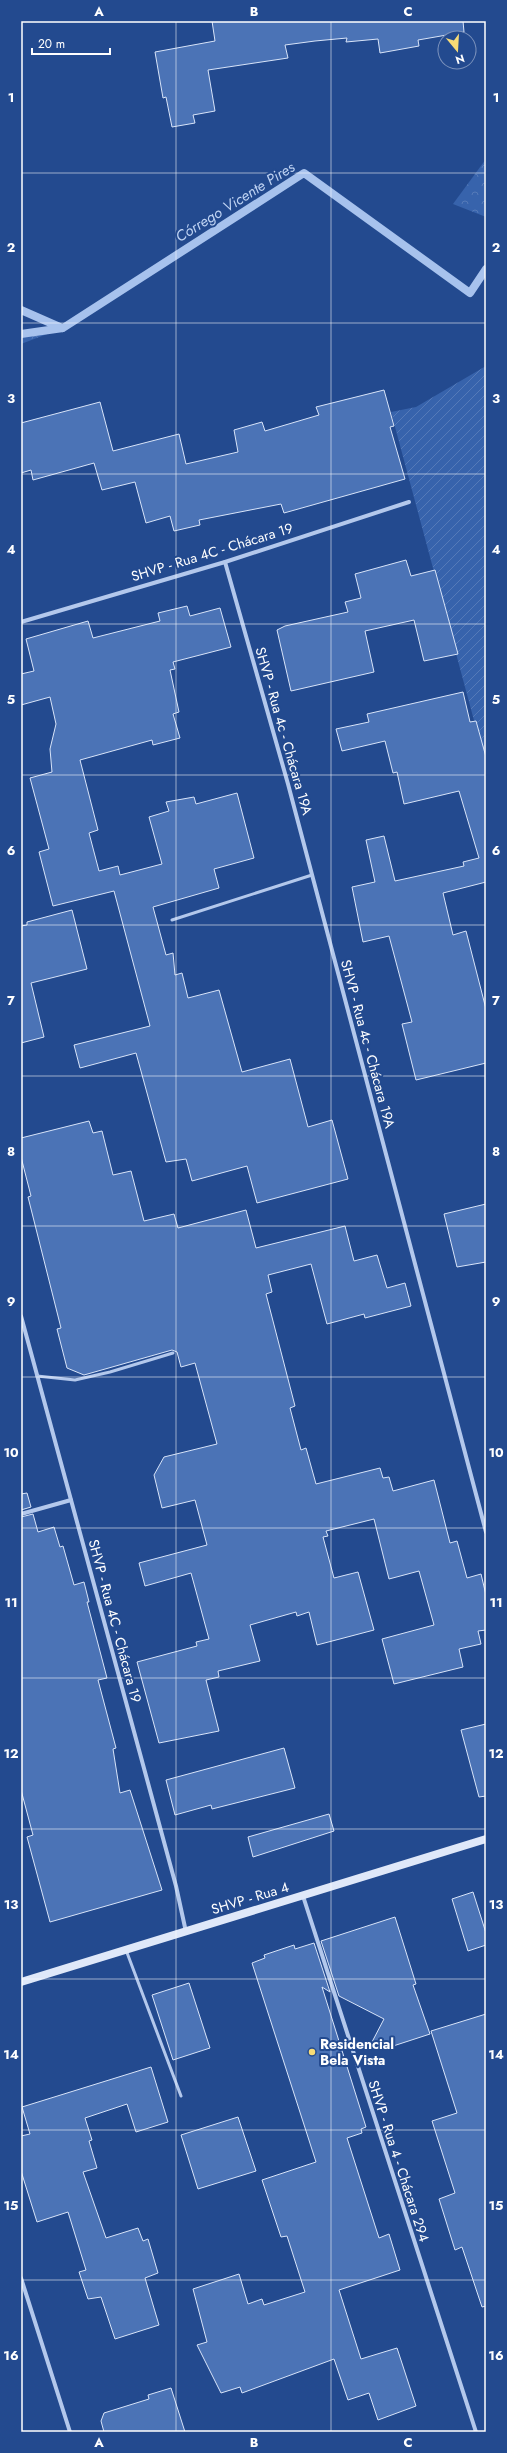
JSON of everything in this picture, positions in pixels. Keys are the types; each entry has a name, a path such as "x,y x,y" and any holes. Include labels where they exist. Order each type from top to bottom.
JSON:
{"street":[{"name":"SHVP - Rua 4C - Chácara 19","path":"21,622 225,562 409,502"},
{"name":"SHVP - Rua 4c - Chácara 19A","path":"225,562 312,875 486,1532"},
{"name":"SHVP - Rua 4C - Chácara 19","path":"21,1316 176,1886 186,1932"},
{"path":"21,1514 71,1500"},
{"name":"SHVP - Rua 4","path":"21,1982 486,1839"},
{"name":"SHVP - Rua 4 - Chácara 294","path":"303,1896 476,2432"},
{"path":"21,2278 70,2432"}],"lane":[{"path":"172,920 312,875"},
{"path":"37,1376 75,1380 110,1372 173,1353"},
{"path":"126,1950 181,2096"}],"green space":[{"path":"486,159 486,217 453,204"},
{"path":"63,328 21,344 21,334"},
{"path":"486,366 486,765 391,412 416,407"}],"building":[{"path":"212,21 463,21 464,30 437,30 437,37 418,40 419,46 380,53 378,39 346,42 347,38 285,45 288,58 208,70 215,111 193,115 195,123 172,127 166,97 163,98 155,52 215,41"},
{"path":"384,390 394,426 390,427 405,479 284,513 281,504 199,520 200,525 174,531 170,516 146,523 135,482 102,490 94,463 33,480 31,470 21,473 21,423 100,402 113,451 179,434 186,464 238,452 234,430 262,422 265,431 319,415 316,407"},
{"path":"406,560 411,576 435,570 458,654 424,661 414,620 365,631 374,672 291,691 277,630 285,626 348,612 345,602 361,598 355,574"},
{"path":"187,606 190,616 220,608 231,647 173,662 175,669 170,670 179,712 173,714 180,738 153,745 152,740 80,760 98,830 89,833 99,871 118,866 120,875 162,864 149,817 169,811 166,802 194,797 196,804 237,793 254,858 214,869 219,888 153,907 166,955 173,953 175,975 182,973 188,998 219,990 242,1072 290,1059 308,1127 332,1120 348,1179 257,1203 247,1166 192,1181 186,1159 166,1162 136,1053 80,1068 74,1045 150,1026 114,891 53,906 39,852 49,849 30,778 52,772 50,749 56,724 50,697 21,705 21,674 34,671 26,639 88,621 93,638 160,621 158,613"},
{"path":"463,692 470,722 476,721 486,757 486,882 443,893 453,935 466,931 486,1009 486,1063 416,1080 402,1024 412,1022 389,936 363,942 352,887 375,882 366,840 384,836 395,881 464,866 463,862 479,858 459,791 404,804 397,772 393,773 385,741 342,751 336,729 369,722 367,714"},
{"path":"72,910 87,969 31,983 44,1037 21,1043 21,926 27,925 27,922"},
{"path":"89,1121 93,1133 102,1131 113,1175 131,1171 144,1221 174,1214 178,1228 246,1210 256,1248 345,1226 354,1261 377,1255 387,1288 405,1283 411,1306 365,1318 364,1314 327,1324 311,1264 268,1275 272,1292 266,1294 295,1406 290,1408 301,1450 306,1448 316,1484 380,1468 383,1478 389,1477 393,1491 434,1480 450,1543 457,1541 467,1578 481,1574 486,1595 486,1630 478,1631 481,1644 459,1649 463,1667 394,1684 382,1639 434,1625 419,1571 389,1579 374,1519 326,1531 328,1536 323,1537 334,1578 358,1572 374,1630 317,1645 309,1612 297,1616 296,1612 250,1625 260,1661 218,1671 219,1677 206,1680 219,1731 159,1743 137,1662 197,1646 196,1642 209,1639 191,1573 145,1586 139,1563 207,1545 195,1500 162,1508 154,1475 164,1457 217,1444 195,1363 181,1367 177,1352 172,1350 84,1375 67,1368 57,1329 61,1328 28,1197 31,1196 21,1157 21,1138"},
{"path":"486,1204 486,1262 457,1267 444,1214"},
{"path":"27,1493 31,1507 21,1510 21,1494"},
{"path":"33,1514 38,1532 54,1527 60,1547 63,1546 74,1585 84,1582 89,1602 87,1602 107,1678 98,1680 116,1748 113,1749 120,1793 130,1790 162,1890 50,1922 27,1837 33,1835 21,1790 21,1517"},
{"path":"486,1724 486,1796 479,1797 461,1730"},
{"path":"284,1748 295,1788 212,1809 211,1805 175,1815 166,1780"},
{"path":"329,1814 334,1831 253,1857 248,1837"},
{"path":"473,1892 486,1933 486,1945 468,1951 452,1899"},
{"path":"395,1917 416,1984 413,1985 430,2034 387,2048 372,2042 384,2019 339,1996 321,1941"},
{"path":"314,1943 330,1992 322,1987 366,2127 361,2129 362,2133 347,2138 379,2238 389,2234 400,2270 339,2290 361,2359 397,2348 416,2406 378,2420 369,2393 348,2400 334,2359 242,2393 240,2387 221,2393 197,2345 207,2342 193,2289 239,2274 248,2304 262,2299 264,2305 305,2292 287,2236 281,2237 262,2180 316,2162 252,1963 265,1958 264,1955 294,1945 295,1949"},
{"path":"189,1983 210,2048 173,2060 152,1995"},
{"path":"486,2014 486,2306 482,2307 462,2247 455,2250 439,2199 455,2193 432,2121 457,2113 431,2031"},
{"path":"151,2067 168,2122 136,2132 127,2104 85,2118 92,2140 89,2141 97,2168 83,2172 106,2238 138,2228 143,2241 148,2239 158,2273 145,2278 159,2325 115,2339 101,2297 88,2299 79,2272 86,2270 68,2212 37,2222 21,2171 21,2136 30,2134 22,2107"},
{"path":"238,2117 256,2171 198,2189 181,2135"},
{"path":"171,2388 185,2432 104,2432 101,2421 104,2413 149,2399 148,2395"}],"waterway":[{"name":"Córrego Vicente Pires","path":"21,334 63,328 304,173 470,293 486,269"},
{"name":"Córrego Vicente Pires","path":"21,310 62,328"}],"place":[{"name":"Residencial Bela Vista","path":"312,2052"}]}
